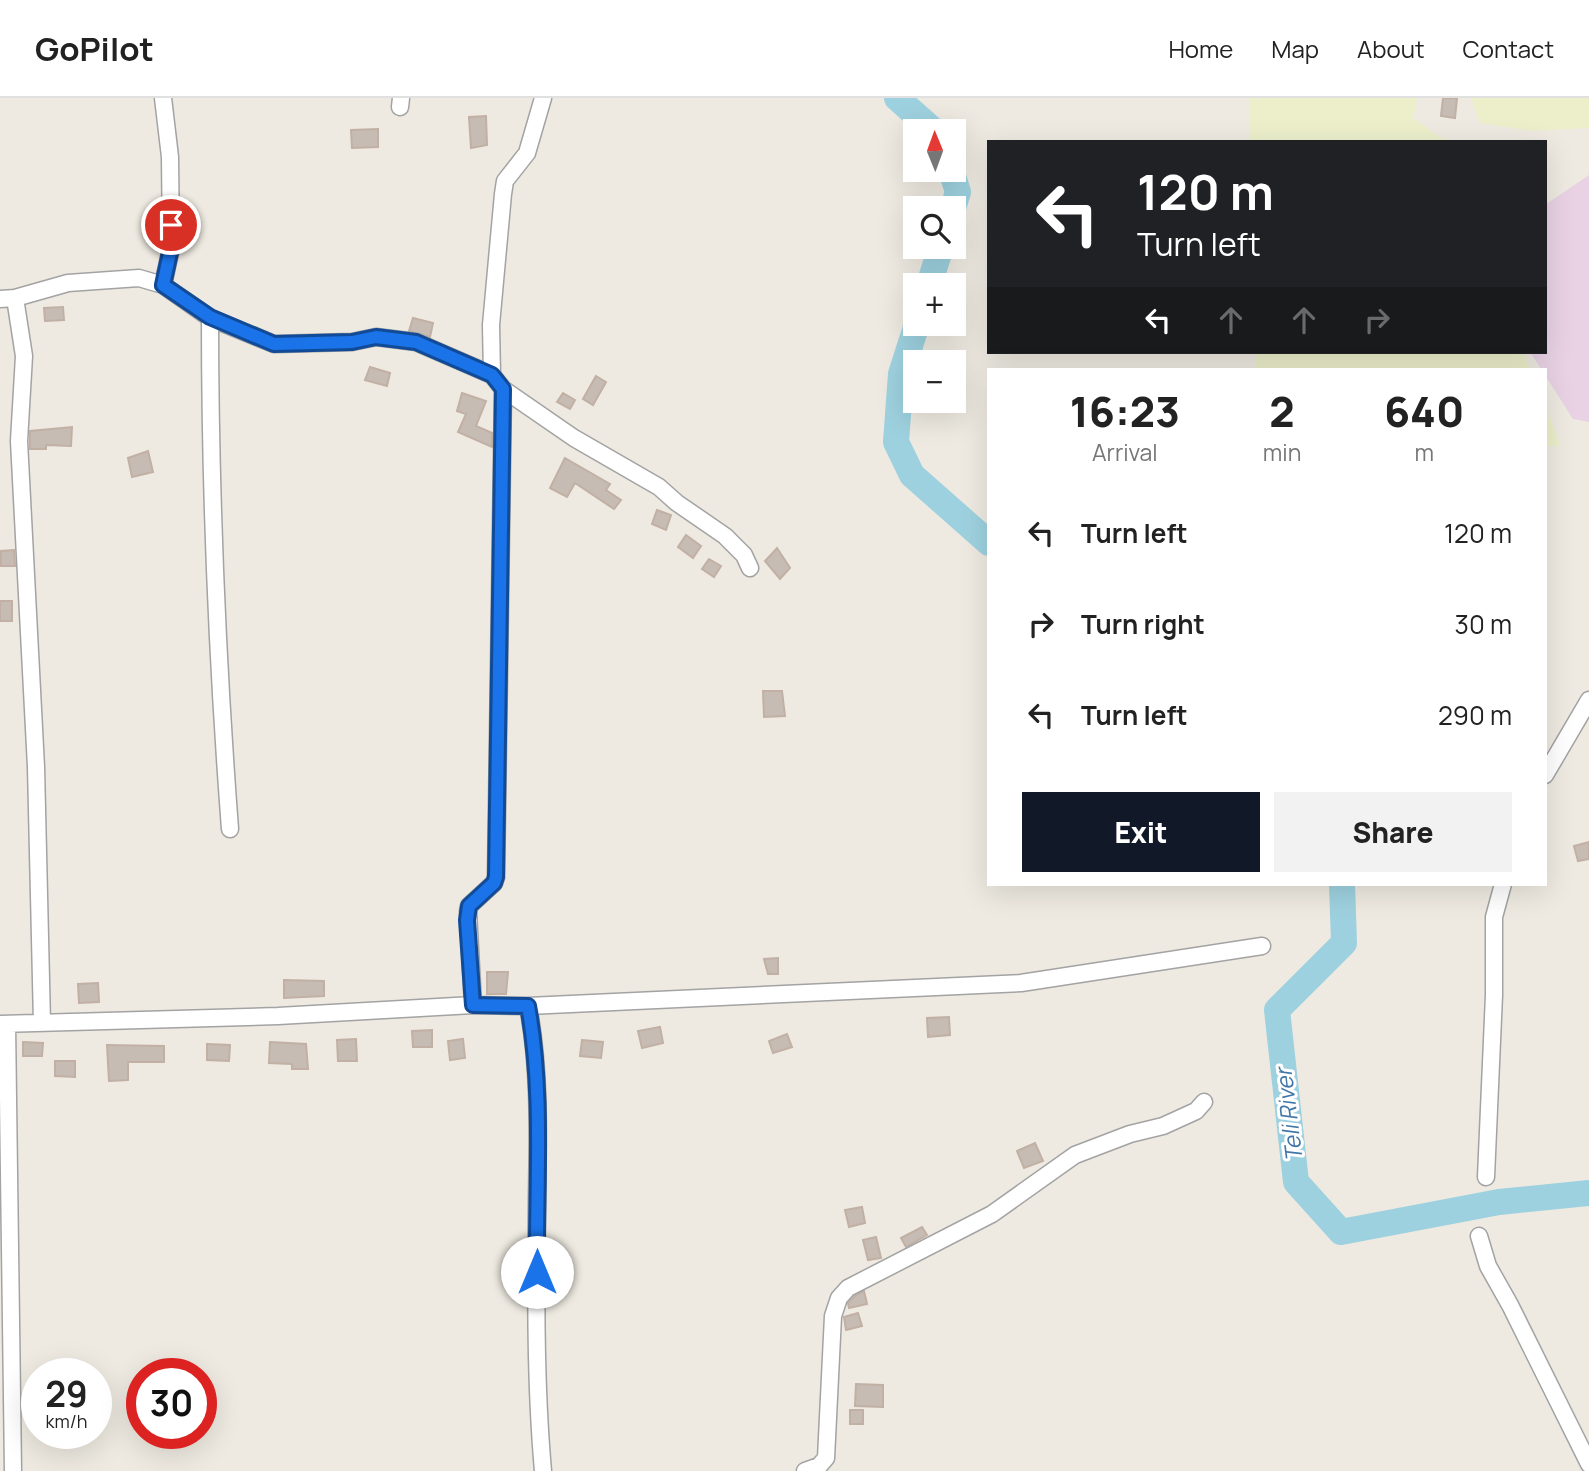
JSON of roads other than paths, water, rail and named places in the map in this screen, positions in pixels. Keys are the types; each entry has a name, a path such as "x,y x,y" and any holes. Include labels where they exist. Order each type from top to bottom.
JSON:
{"street":[{"path":"163,98 170,157 171,248 163,285"},
{"path":"492,375 491,325 505,181 527,153 543,98"},
{"path":"42,1023 36,767 19,441 24,356 7,299 68,283 139,278 163,285 210,317 274,344 352,342 376,337 416,342 492,375 503,389 574,438 659,487 677,503 725,536 744,555 750,568"},
{"path":"210,317 210,412 218,674 230,829"},
{"path":"473,1005 468,911 469,906 494,883 496,877 503,389"},
{"path":"1547,772 1589,700"},
{"path":"1486,1177 1494,995 1494,917 1502,886"},
{"path":"13,1471 3,1024 278,1016 473,1005 528,1006 1021,983 1262,946"},
{"path":"528,1006 538,1115 538,1417 543,1471"},
{"path":"805,1471 820,1466 826,1458 833,1316 839,1298 848,1288 992,1214 1076,1155 1130,1134 1163,1126 1196,1111 1204,1102"},
{"path":"1479,1236 1488,1266 1589,1464"}],"waterway":[{"name":"Teli River","path":"897,98 921,119"},
{"name":"Teli River","path":"955,182 957,196"},
{"name":"Teli River","path":"933,273 937,259"},
{"name":"Teli River","path":"913,336 901,374 896,442 912,475 987,541"},
{"name":"Teli River","path":"1342,886 1344,943 1277,1010 1296,1182 1341,1232 1499,1202 1589,1193"}]}
